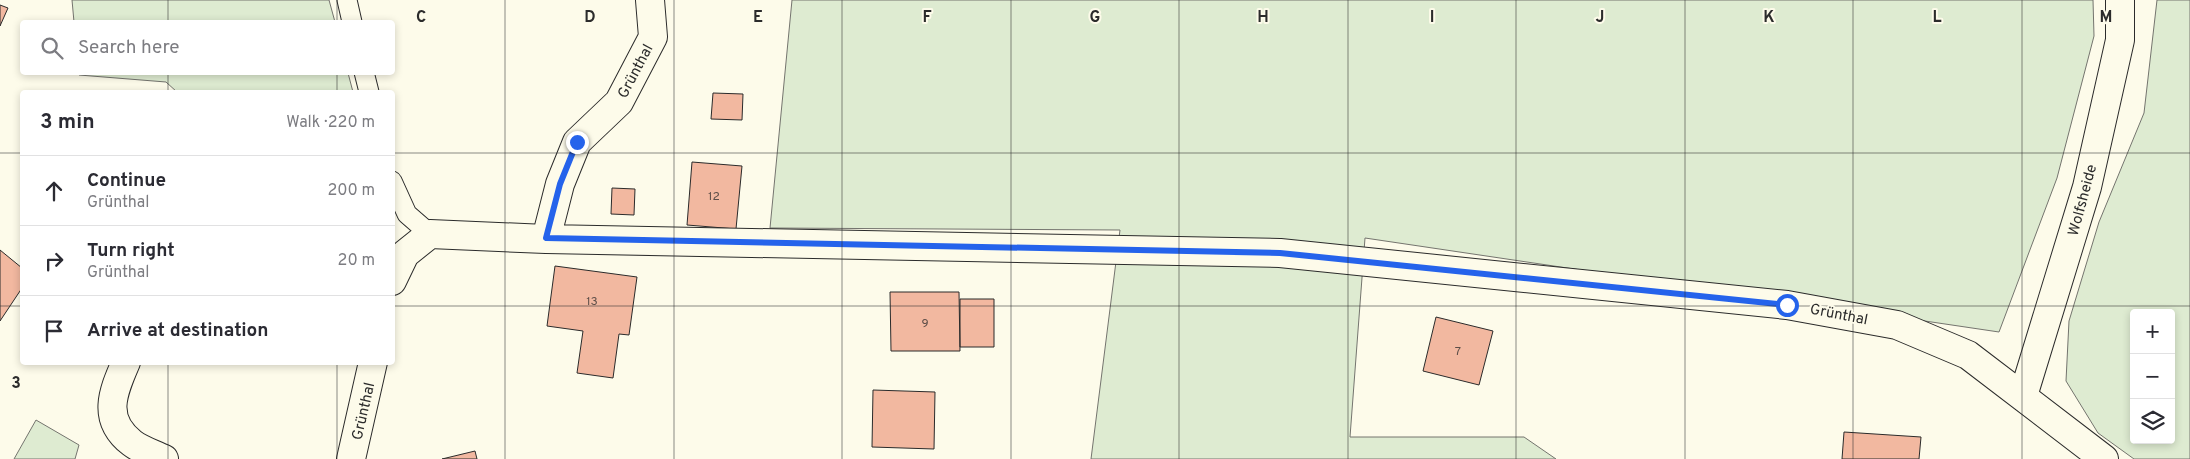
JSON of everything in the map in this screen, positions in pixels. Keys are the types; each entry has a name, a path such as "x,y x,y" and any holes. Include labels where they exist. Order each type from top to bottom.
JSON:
{"street":[{"name":"Grünthal","path":"546,238 560,184 577,142 619,102 653,37 650,0"},
{"name":"Wolfsheide","path":"2023,396 2087,188 2120,40 2120,0"},
{"name":"Grünthal","path":"430,234 1280,253 1787,305 1897,325 1968,356 2104,459"},
{"path":"395,275 405,254 430,234"},
{"path":"125,365 110,405 116,423 132,443 164,459"},
{"name":"Grünthal","path":"351,459 372,365"}],"lane":[{"path":"347,0 352,20"},
{"path":"365,75 368,90"},
{"path":"395,188 406,214 430,234"}],"green space":[{"path":"72,0 329,0 334,20 74,20"},
{"path":"792,0 2093,0 2094,36 2057,178 1999,332 1365,238 1350,437 1524,437 1556,459 1091,459 1120,230 770,228"},
{"path":"2157,0 2190,0 2190,459 2134,459 2098,433 2066,381 2069,321 2099,222 2144,113"},
{"path":"79,75 349,75 352,90 175,90 166,82"},
{"path":"36,420 79,445 75,459 14,459"}],"building":[{"path":"0,5 8,8 0,26"},
{"path":"713,93 743,94 742,120 711,119"},
{"path":"692,162 742,166 736,229 687,225"},
{"path":"612,188 635,189 634,215 611,214"},
{"path":"0,250 20,266 20,291 0,321"},
{"path":"555,266 637,277 629,335 619,334 613,378 577,373 583,331 547,326"},
{"path":"890,292 959,292 960,351 891,351"},
{"path":"960,299 994,299 994,347 960,347"},
{"path":"1436,317 1493,331 1479,385 1423,371"},
{"path":"873,390 935,392 934,449 872,447"},
{"path":"1844,432 1921,437 1919,459 1842,459"},
{"path":"475,451 477,459 442,459"}],"route":[{"path":"577,142 560,184 546,238 1280,253 1787,305"}]}
